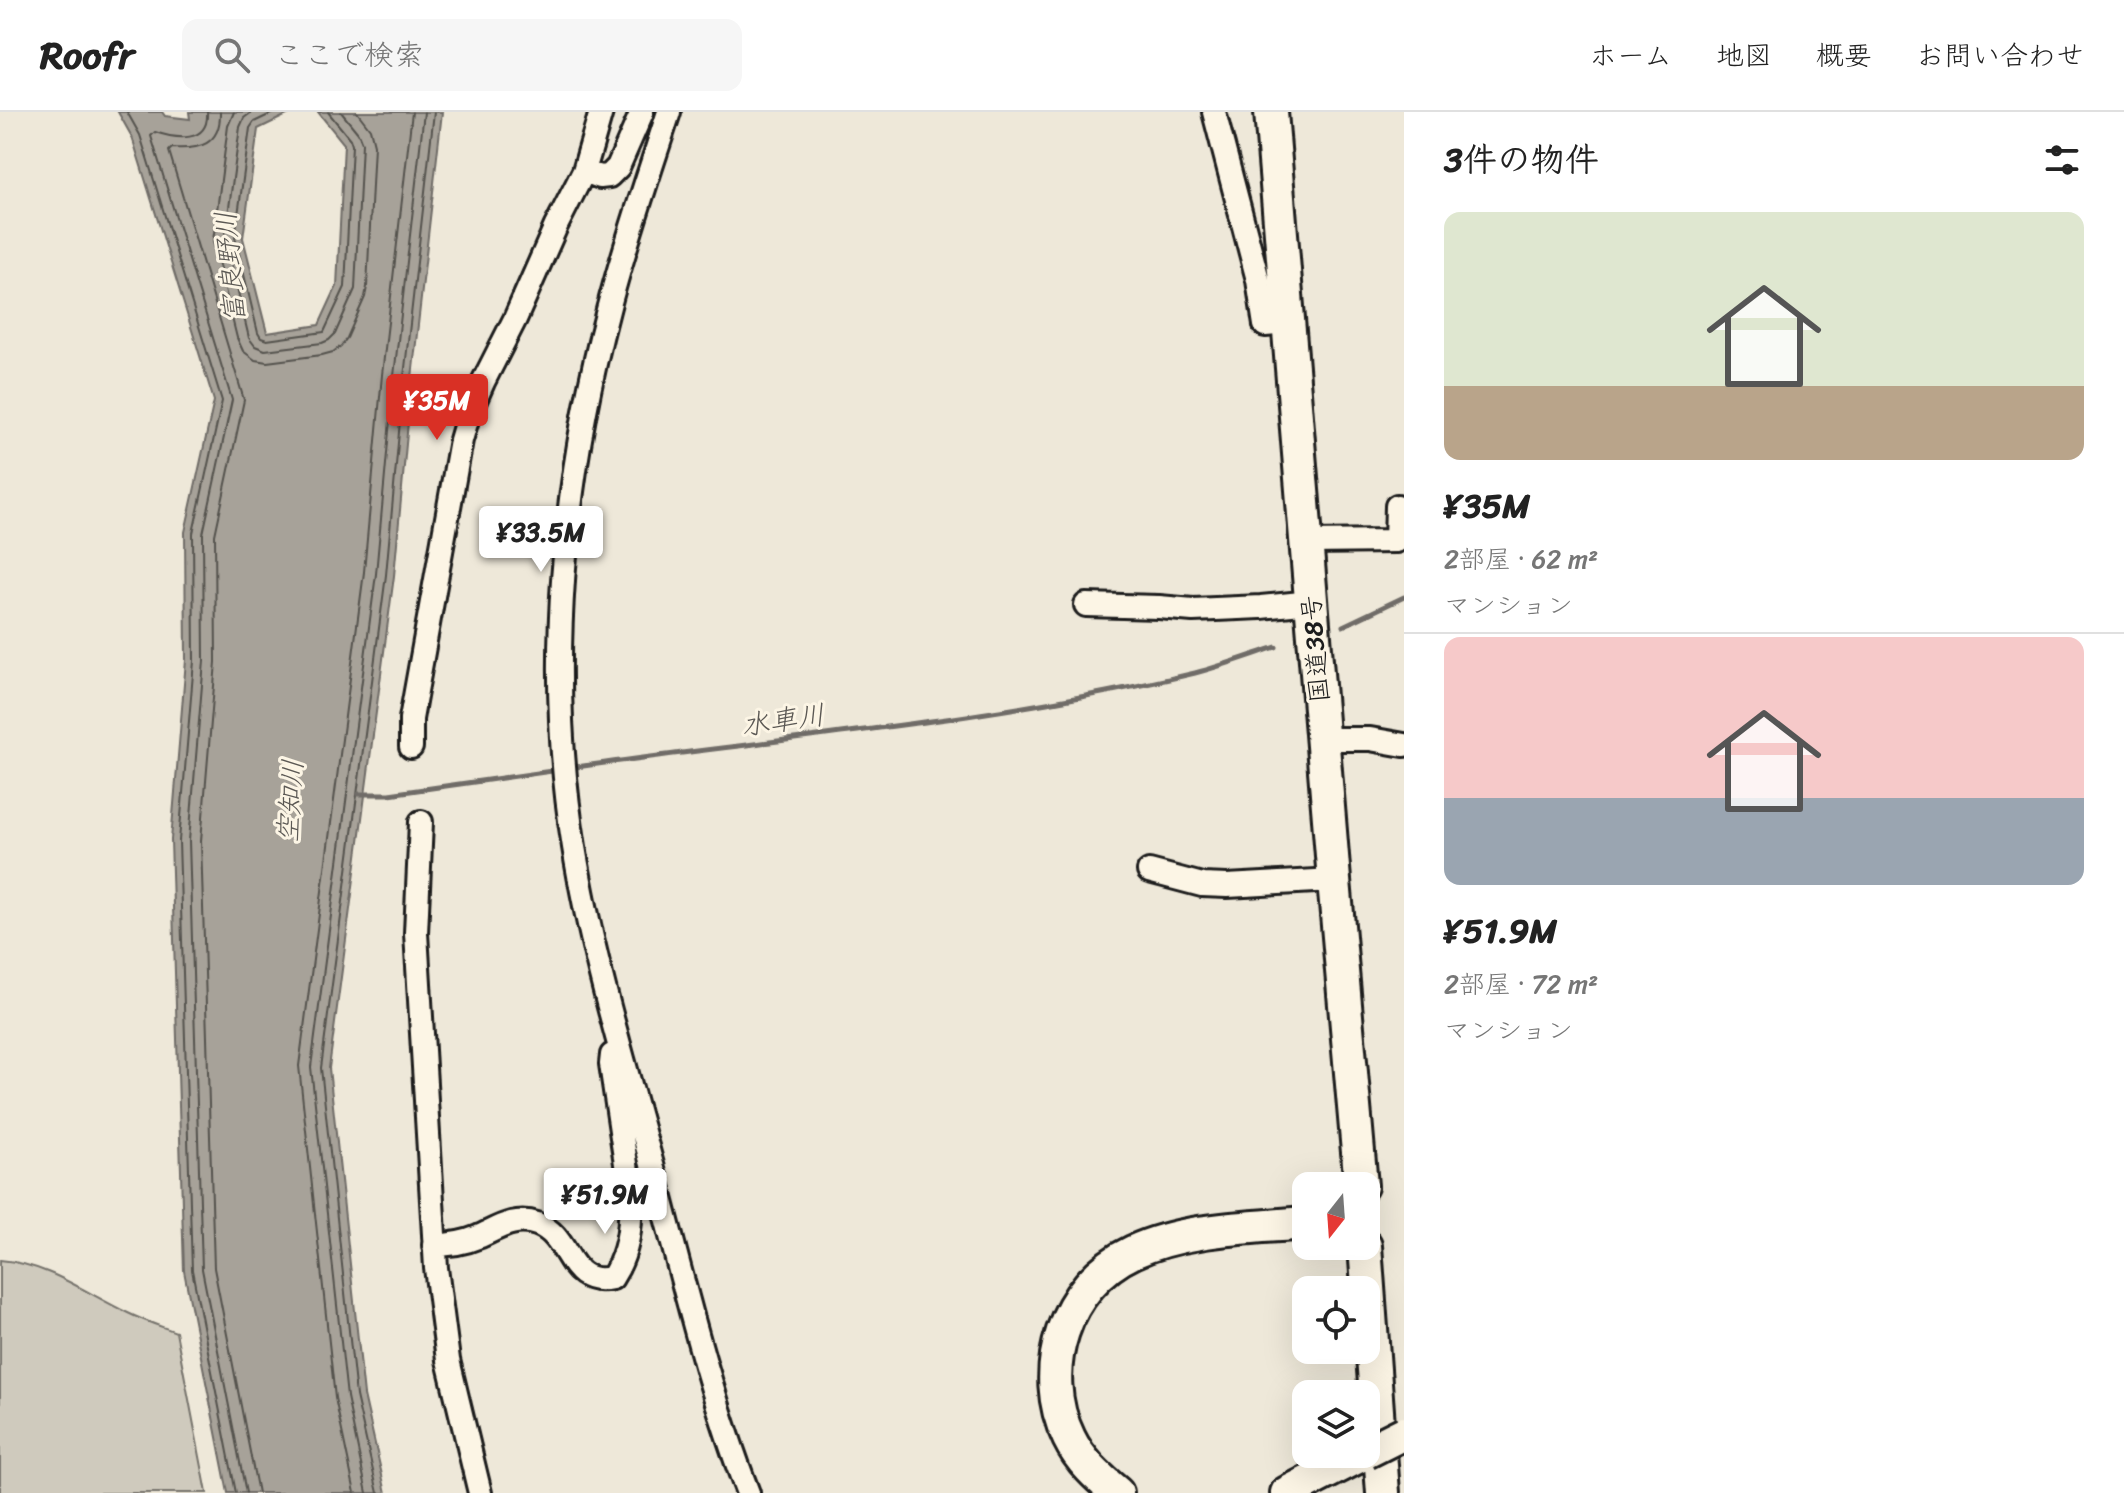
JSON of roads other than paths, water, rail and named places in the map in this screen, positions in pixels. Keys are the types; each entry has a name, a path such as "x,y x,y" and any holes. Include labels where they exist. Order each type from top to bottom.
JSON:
{"highway":[{"name":"国道38号","path":"1271,112 1360,1172"},
{"path":"1117,1493 1083,1461 1070,1439 1055,1396 1055,1373 1063,1330 1072,1308 1086,1288 1106,1269 1132,1252 1161,1242 1207,1233 1292,1224"},
{"path":"1366,1260 1383,1493"},
{"path":"1380,1445 1404,1433"},
{"path":"1287,1493 1335,1468"}],"street":[{"path":"411,747 411,719 461,440 468,416 584,171 601,112"},
{"path":"584,171 600,177 609,176 618,167 642,112"},
{"path":"669,112 608,308 585,408 571,504 560,639 560,689 574,846 595,948 697,1333 748,1493"},
{"path":"1214,112 1258,280 1265,325 1288,323"},
{"path":"1306,542 1396,541 1397,506"},
{"path":"1086,605 1193,610 1311,602"},
{"path":"1324,739 1370,739 1404,745"},
{"path":"421,822 416,933 434,1245 448,1360 480,1493"},
{"path":"1149,871 1202,885 1334,880"},
{"path":"434,1245 477,1238 499,1226 517,1222 534,1223 549,1230 584,1277 598,1281 612,1278 621,1264 629,1234 631,1199 611,1064 612,1051 619,1045"}],"water":[{"path":"118,112 162,112 165,116 190,119 189,112 293,112 258,129 243,238 267,333 319,325 337,286 344,144 318,112 442,112 412,378 394,576 329,1068 364,1395 386,1493 228,1493 184,1271 171,840 186,660 185,532 214,401 132,137"}],"waterway":[{"name":"水車川","path":"1343,626 1404,597"},
{"name":"水車川","path":"569,768 883,728 1040,704 1195,673 1276,647"},
{"name":"水車川","path":"359,794 389,794 559,770"}],"water label":[{"name":"富良野川","path":"230,267"},
{"name":"空知川","path":"290,801"}]}
